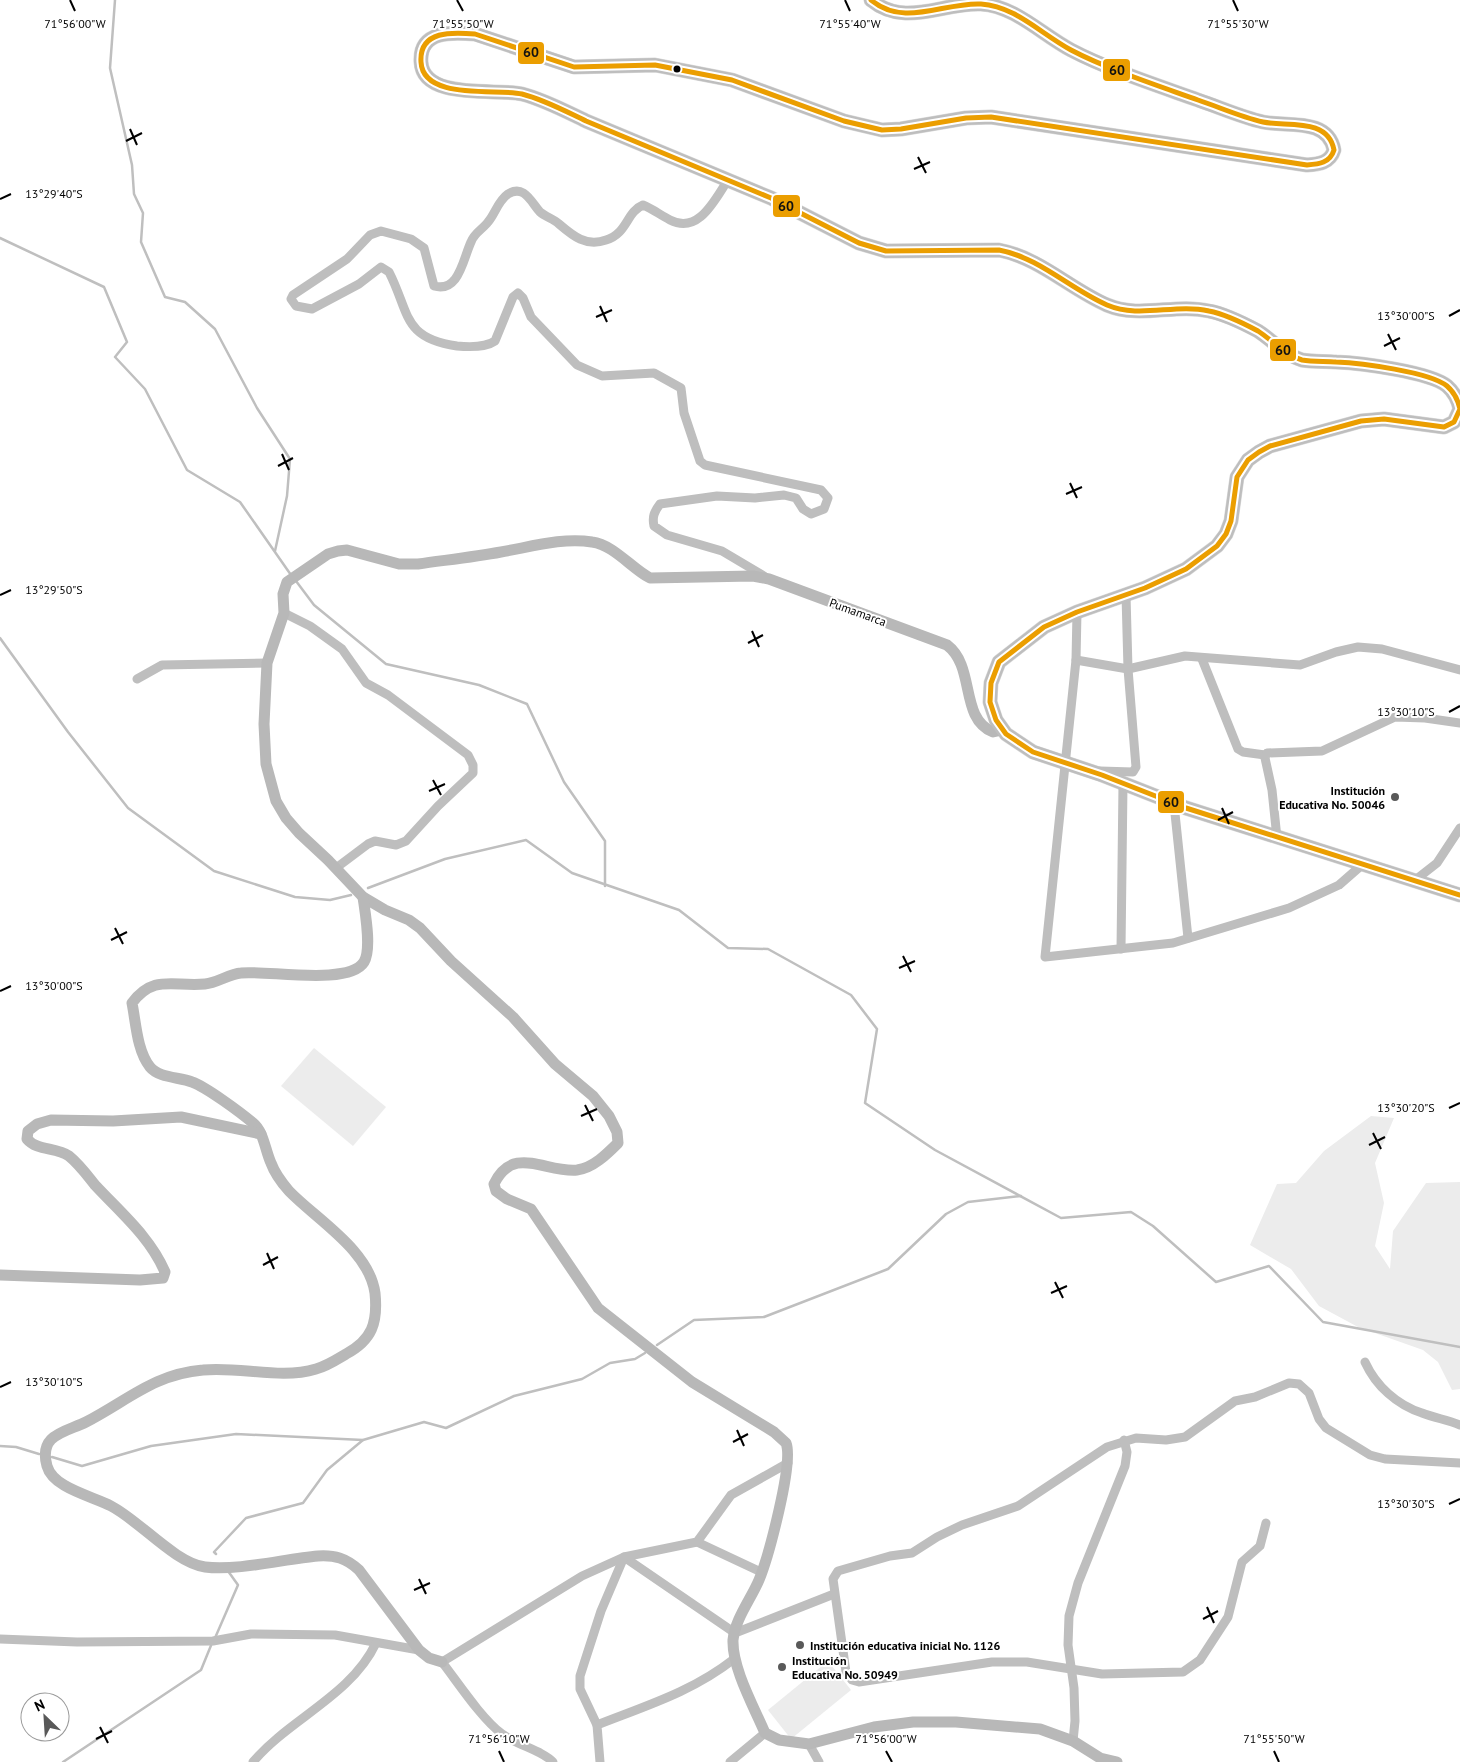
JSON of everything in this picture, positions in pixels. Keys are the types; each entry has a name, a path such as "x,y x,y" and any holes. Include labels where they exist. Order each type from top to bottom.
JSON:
{"main road":[{"path":"871,0 889,10 909,14 975,4 998,6 1071,50 1187,96 1263,122 1300,124 1315,128 1328,137 1334,150 1330,158 1325,162 1312,165 1294,164 991,117 966,118 902,129 882,130 844,121 740,82 655,65 574,66 503,42 463,33 438,35 428,40 423,47 422,69 432,80 454,91 509,91 534,97 728,180 866,245 886,251 999,250 1010,252 1035,262 1112,307 1139,312 1187,308 1210,311 1258,331 1290,354 1303,360 1365,364 1441,382 1455,395 1460,409 1454,422 1444,428 1384,419 1361,421 1270,446 1258,452 1248,460 1237,477 1231,521 1226,534 1217,546 1186,569 1044,627 999,662 991,683 990,702 1002,730 1011,739 1033,752 1065,759 1174,804 1460,895"},
{"name":"Pumamarca","path":"284,614 283,594 287,582 328,554 347,550 398,564 418,564 546,544 593,542 615,553 639,572 650,578 753,576 769,579 947,645 955,651 961,663 975,715 987,730 993,732 1002,730"},
{"path":"284,614 267,663 264,724 266,764 276,801 286,818 363,897 384,910 409,920 420,928 451,961 512,1018 554,1064 593,1096 609,1116 618,1132 618,1143 599,1160 589,1166 577,1170 525,1162 516,1164 498,1175 494,1184 496,1191 506,1199 531,1209 598,1308 692,1382 779,1436 788,1448 788,1463 762,1572 735,1632 734,1659 765,1733 779,1740 809,1744 874,1727 938,1722 1040,1730 1073,1741 1100,1758 1117,1762"},
{"path":"363,897 367,946 364,962 353,970 315,975 251,972 238,973 208,984 155,984 141,991 132,1002 145,1060 153,1071 195,1082 256,1125 277,1176 290,1192 339,1235 364,1267 375,1294 371,1333 356,1349 313,1371 271,1373 203,1370 156,1381 84,1423 56,1434 47,1445 45,1459 49,1474 69,1488 113,1507 166,1547 198,1565 206,1567 243,1565 330,1555 348,1560 359,1570 419,1650 429,1658 442,1662"},
{"path":"0,1275 158,1280 163,1278 165,1272 159,1257 143,1235 79,1166 58,1150 32,1145 27,1139 28,1131 37,1124 51,1120 71,1122 181,1118 261,1134"}],"street":[{"path":"728,180 710,207 700,218 690,223 672,221 642,204 634,208 621,232 605,240 580,241 541,213 526,194 519,191 512,192 506,196 488,223 471,240 454,282 447,286 434,286 424,248 411,239 380,231 370,235 347,259 293,295 291,299 296,306 312,309 359,284 381,267 389,272 414,328 435,342 461,346 488,345 494,341 513,298 518,293 523,298 531,317 577,365 602,376 650,372 676,383 681,388 684,413 700,461 705,465 821,490 828,498 824,509 811,514 803,508 796,498 784,495 755,498 717,496 684,500 660,504 655,511 652,517 654,526 667,534 722,551 769,579"},
{"path":"1065,759 1100,771 1133,772 1135,770 1128,669 1126,595"},
{"path":"1077,612 1076,660 1045,957 1174,942 1188,938 1288,908 1339,885 1363,864"},
{"path":"284,614 310,626 342,649 366,683 388,695 468,755 473,765 473,773 438,806 406,841 396,845 375,841 368,844 336,868"},
{"path":"1076,660 1128,669 1185,656 1202,659 1300,665 1336,652 1358,647 1382,648 1460,670"},
{"path":"1202,659 1238,748 1243,752 1265,755 1284,751 1322,751 1395,717 1425,718 1460,723"},
{"path":"137,679 162,665 267,663"},
{"path":"1265,755 1272,790 1277,838"},
{"path":"1121,949 1123,784"},
{"path":"1174,804 1188,938"},
{"path":"1414,881 1437,863 1460,828"},
{"path":"1365,1362 1371,1376 1380,1386 1406,1406 1420,1413 1460,1425"},
{"path":"1266,1523 1260,1546 1242,1562 1228,1617 1208,1649 1192,1667 1183,1672 1167,1674 1102,1674 1071,1671 1027,1662 992,1662 859,1682 852,1680 846,1672 834,1594 833,1579 838,1571 890,1556 912,1553 937,1536 962,1525 1008,1511 1028,1500 1107,1447 1124,1440 1136,1438 1166,1440 1185,1437 1235,1401 1255,1397 1283,1384 1294,1383 1305,1388 1309,1393 1319,1419 1326,1428 1370,1455 1390,1459 1460,1463"},
{"path":"1073,1741 1075,1721 1068,1645 1071,1605 1125,1466 1127,1452 1124,1440"},
{"path":"697,1542 731,1495 788,1463"},
{"path":"553,1762 549,1757 523,1747 495,1728 442,1662 582,1576 624,1557 697,1542 762,1572"},
{"path":"624,1557 735,1632 834,1594"},
{"path":"600,1762 596,1725 579,1683 601,1611 624,1557"},
{"path":"0,1639 77,1642 213,1641 251,1634 307,1634 335,1635 419,1650"},
{"path":"253,1762 267,1746 345,1684 376,1643"},
{"path":"596,1725 686,1690 710,1678 734,1659"},
{"path":"730,1762 748,1745 763,1737 765,1733"},
{"path":"809,1744 819,1762"}],"shaded area":[{"path":"314,1048 386,1107 353,1146 281,1086"},
{"path":"1371,1116 1394,1118 1375,1163 1384,1203 1375,1246 1390,1269 1393,1231 1426,1183 1460,1182 1460,1389 1452,1390 1438,1362 1423,1350 1358,1327 1319,1306 1291,1269 1250,1245 1277,1184 1296,1183 1324,1151"},
{"path":"828,1661 851,1690 791,1739 768,1710"}],"waterway":[{"path":"115,0 110,68 132,165 134,194 143,213 141,242 165,297 185,302 215,329 257,408 290,459 287,496 275,551"},
{"path":"0,238 104,287 127,342 115,357 145,389 187,470 240,502 291,575"},
{"path":"296,581 314,605 386,664 479,685 527,704 564,782 605,841 605,886"},
{"path":"0,638 68,732 128,808 214,871 295,897 330,900 351,895"},
{"path":"368,888 445,859 526,840 572,873 679,910 728,948 768,949 851,995 877,1029 865,1103 935,1150 1061,1218 1131,1212 1153,1226 1216,1282 1269,1266 1323,1322 1460,1347"},
{"path":"657,1345 694,1320 764,1317 888,1269 946,1214 968,1202 1021,1196"},
{"path":"52,1457 82,1466 151,1446 236,1434 363,1440 424,1422 446,1428 514,1396 582,1379 610,1363 635,1359 645,1353"},
{"path":"216,1554 214,1552 246,1518 303,1503 327,1470 363,1440"},
{"path":"0,1446 16,1447 39,1454"},
{"path":"215,1638 238,1585 228,1571"},
{"path":"63,1762 201,1670 212,1643"}],"transit line":[{"name":"60","path":"871,0 884,8 897,12 911,13 967,4 993,6 1017,15 1071,50 1133,77 1255,120 1305,125 1315,128 1324,132 1334,150 1327,160 1307,165 991,117 966,118 901,129 882,130 844,121 732,80 655,65 574,67 475,34 439,35 431,39 422,52 421,62 425,74 434,83 448,88 522,94 539,99 586,121 771,198 859,243 886,251 999,250 1028,260 1093,298 1119,309 1132,311 1196,309 1215,312 1258,331 1284,351 1302,360 1378,366 1426,376 1447,386 1455,396 1460,409 1454,422 1444,427 1384,419 1361,421 1270,446 1259,452 1248,460 1237,477 1231,521 1226,534 1217,546 1186,569 1145,588 1077,612 1044,627 999,662 991,683 990,702 996,720 1006,734 1033,752 1102,775 1186,808 1460,895"}],"place":[{"name":"Institución Educativa No. 50046","path":"1395,797"},
{"name":"Institución educativa inicial No. 1126","path":"800,1645"},
{"name":"Institución Educativa No. 50949","path":"782,1667"}]}
